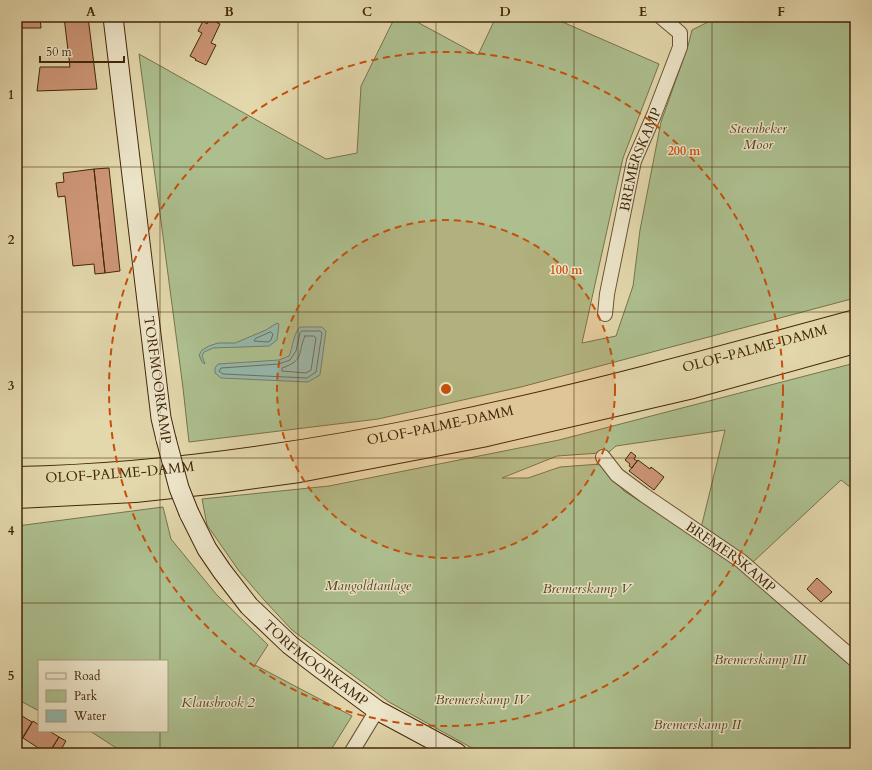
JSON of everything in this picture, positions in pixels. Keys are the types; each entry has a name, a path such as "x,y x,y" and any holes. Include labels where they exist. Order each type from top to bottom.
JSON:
{"highway":[{"name":"OLOF-PALME-DAMM","path":"17,478 136,472 220,463 300,452 484,416 679,370 855,321"},
{"name":"OLOF-PALME-DAMM","path":"17,497 135,490 218,482 299,471 482,436 686,388 855,342"}],"street":[{"name":"TORFMOORKAMP","path":"113,17 161,418 179,488 189,513 207,549 222,571 249,606 290,645 377,710 457,753"},
{"name":"BREMERSKAMP","path":"605,314 607,294 634,161 654,116 680,47 680,33 661,17"},
{"name":"BREMERSKAMP","path":"603,457 617,475 741,561 855,660"},
{"path":"350,753 377,710"}],"green space":[{"name":"Steenbeker Moor","path":"395,17 408,17 478,55 496,17 551,17 659,64 623,158 582,343 616,336 633,286 640,230 661,122 688,46 692,30 718,17 855,17 855,298 521,387 378,419 189,442 139,54 326,159 357,153 361,86"},
{"path":"855,363 855,491 841,480 753,562 701,528 725,430 616,446 603,457 600,453 557,456 502,478 528,478 560,467 600,464 624,491 744,567 855,667 855,753 481,753 389,702 292,630 239,571 207,525 202,499 329,486 559,440"},
{"name":"Klausbrook 2","path":"163,507 171,539 216,594 268,645 255,665 352,716 329,753 124,753 92,732 168,732 168,660 38,660 38,710 17,699 17,526"}],"water":[{"path":"277,323 279,324 277,340 269,346 213,348 204,352 202,356 205,364 202,362 199,355 202,350 209,346 218,343 235,343 266,330"},
{"path":"300,327 322,327 326,331 320,375 308,382 221,378 215,373 215,368 218,364 279,360 289,356 294,337"}],"building":[{"path":"17,17 40,17 41,28 18,28"},
{"path":"64,17 88,17 97,89 37,91 40,67 70,67"},
{"path":"209,19 220,24 211,43 216,45 206,65 190,56 202,33 198,31 203,21 207,24"},
{"path":"109,168 120,271 105,273 94,169"},
{"path":"94,169 105,273 95,274 94,264 73,266 65,196 58,197 56,183 64,182 63,173"},
{"path":"631,452 636,456 634,459 637,461 632,468 625,460"},
{"path":"638,460 650,469 651,467 664,477 654,490 629,471"},
{"path":"817,578 832,592 821,602 807,589"},
{"path":"17,713 32,722 21,740 17,738"},
{"path":"33,721 38,724 38,732 51,732 59,737 49,753 46,753 23,738"},
{"path":"59,737 66,741 59,753 49,753"}],"park label":[{"name":"Mangoldtanlage","path":"368,585"},
{"name":"Bremerskamp V","path":"587,588"},
{"name":"Bremerskamp III","path":"760,659"},
{"name":"Bremerskamp IV","path":"482,699"},
{"name":"Bremerskamp II","path":"697,724"}]}
